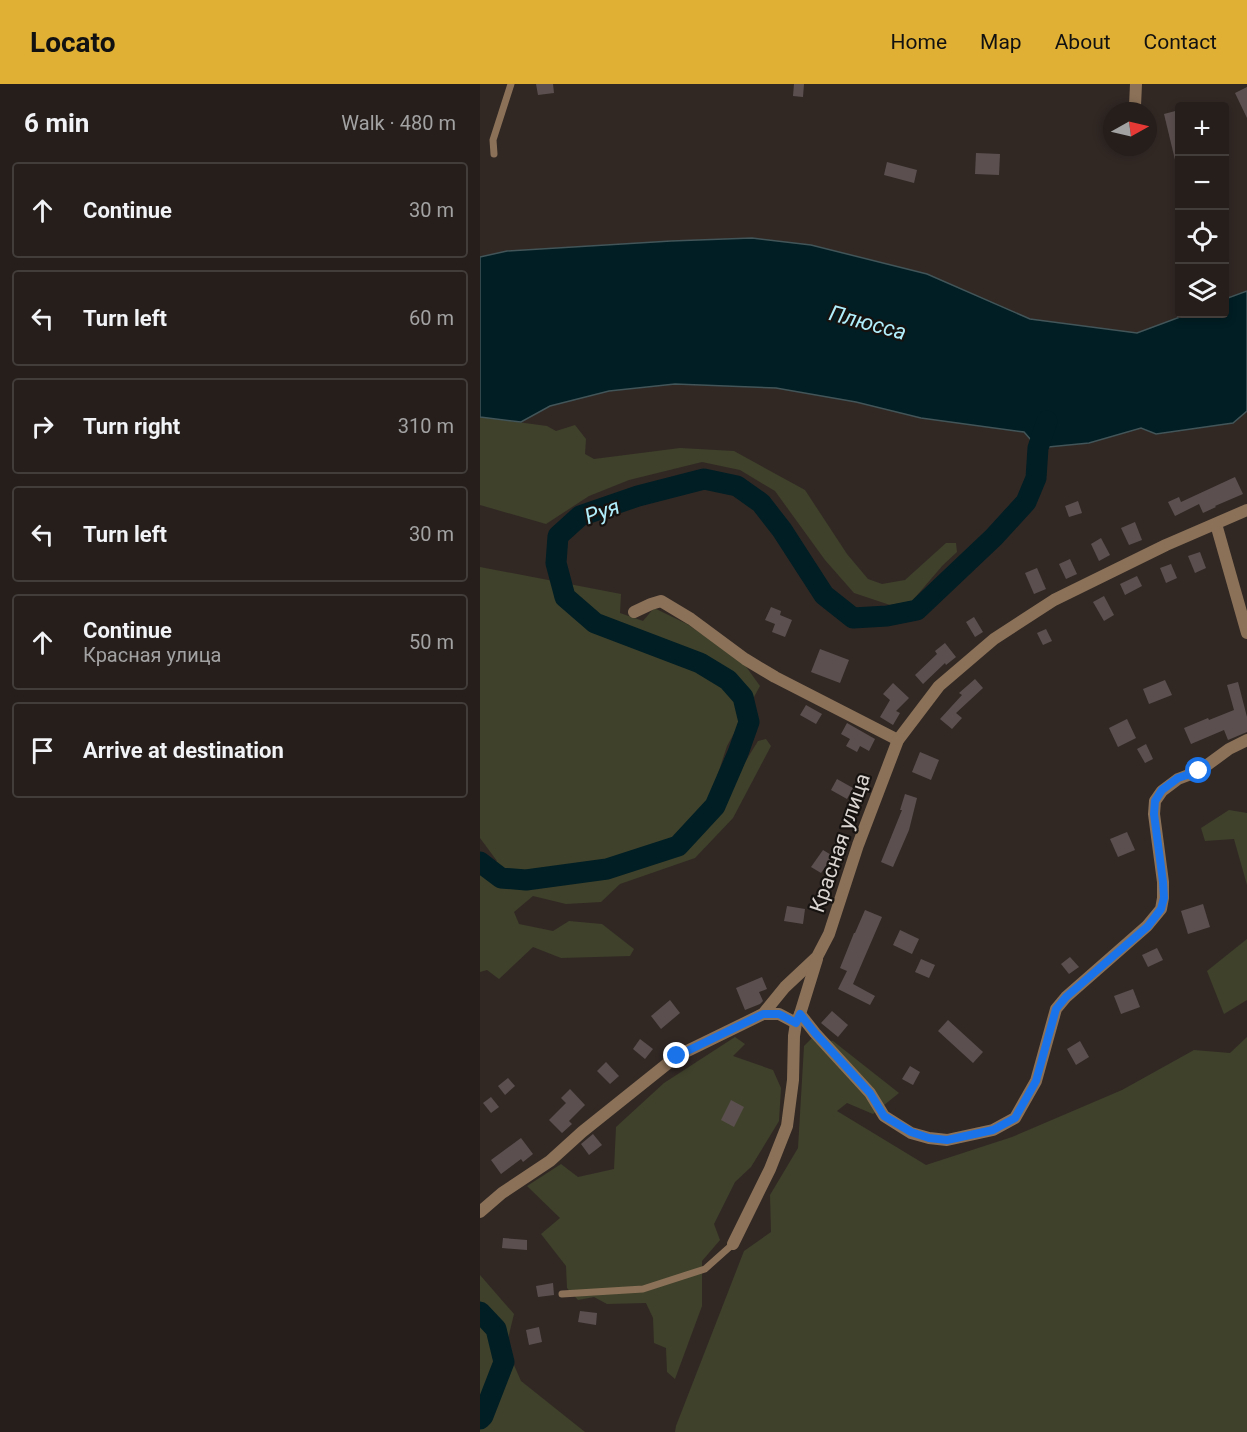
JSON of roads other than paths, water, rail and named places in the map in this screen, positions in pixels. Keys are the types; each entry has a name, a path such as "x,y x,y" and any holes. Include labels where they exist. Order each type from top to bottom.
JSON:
{"street":[{"path":"1135,102 1136,84"},
{"name":"Красная улица","path":"480,1212 502,1193 550,1161 582,1132 677,1056 763,1014 785,987 817,957 829,934 858,844 898,740 939,686 994,639 1054,600 1166,545 1247,510"},
{"path":"1216,524 1247,633"},
{"path":"634,612 661,602 775,677 898,740"},
{"path":"763,1014 779,1014 798,1018 815,1033 870,1093 884,1116 911,1132 929,1138 947,1140 993,1130 1015,1118 1036,1081 1056,1009 1066,997 1148,926 1161,909 1164,898 1154,814 1155,801 1162,790 1178,778 1199,771 1229,749 1247,740"},
{"path":"733,1244 770,1169 787,1126 793,1080 794,1036 817,957"}],"lane":[{"path":"494,154 494,140 511,84"},
{"path":"562,1294 643,1289 705,1269 733,1244"}],"water":[{"name":"Плюсса","path":"752,238 811,245 927,274 1030,319 1137,333 1177,318 1229,318 1229,298 1247,291 1247,411 1233,423 1156,434 1141,428 1089,443 1038,448 1024,432 921,418 856,402 776,388 675,384 609,391 550,406 521,422 480,417 480,257 507,251"}],"waterway":[{"name":"Руя","path":"480,862 501,878 526,880 607,869 678,846 715,806 749,722 743,697 728,680 700,663 595,623 565,597 556,563 558,536 580,516 638,496 704,479 737,486 761,503 782,530 824,595 853,618 887,616 917,610 994,537 1026,502 1036,478 1038,448 1047,421"},
{"name":"Руя","path":"480,1312 496,1329 504,1362 480,1419"}]}
